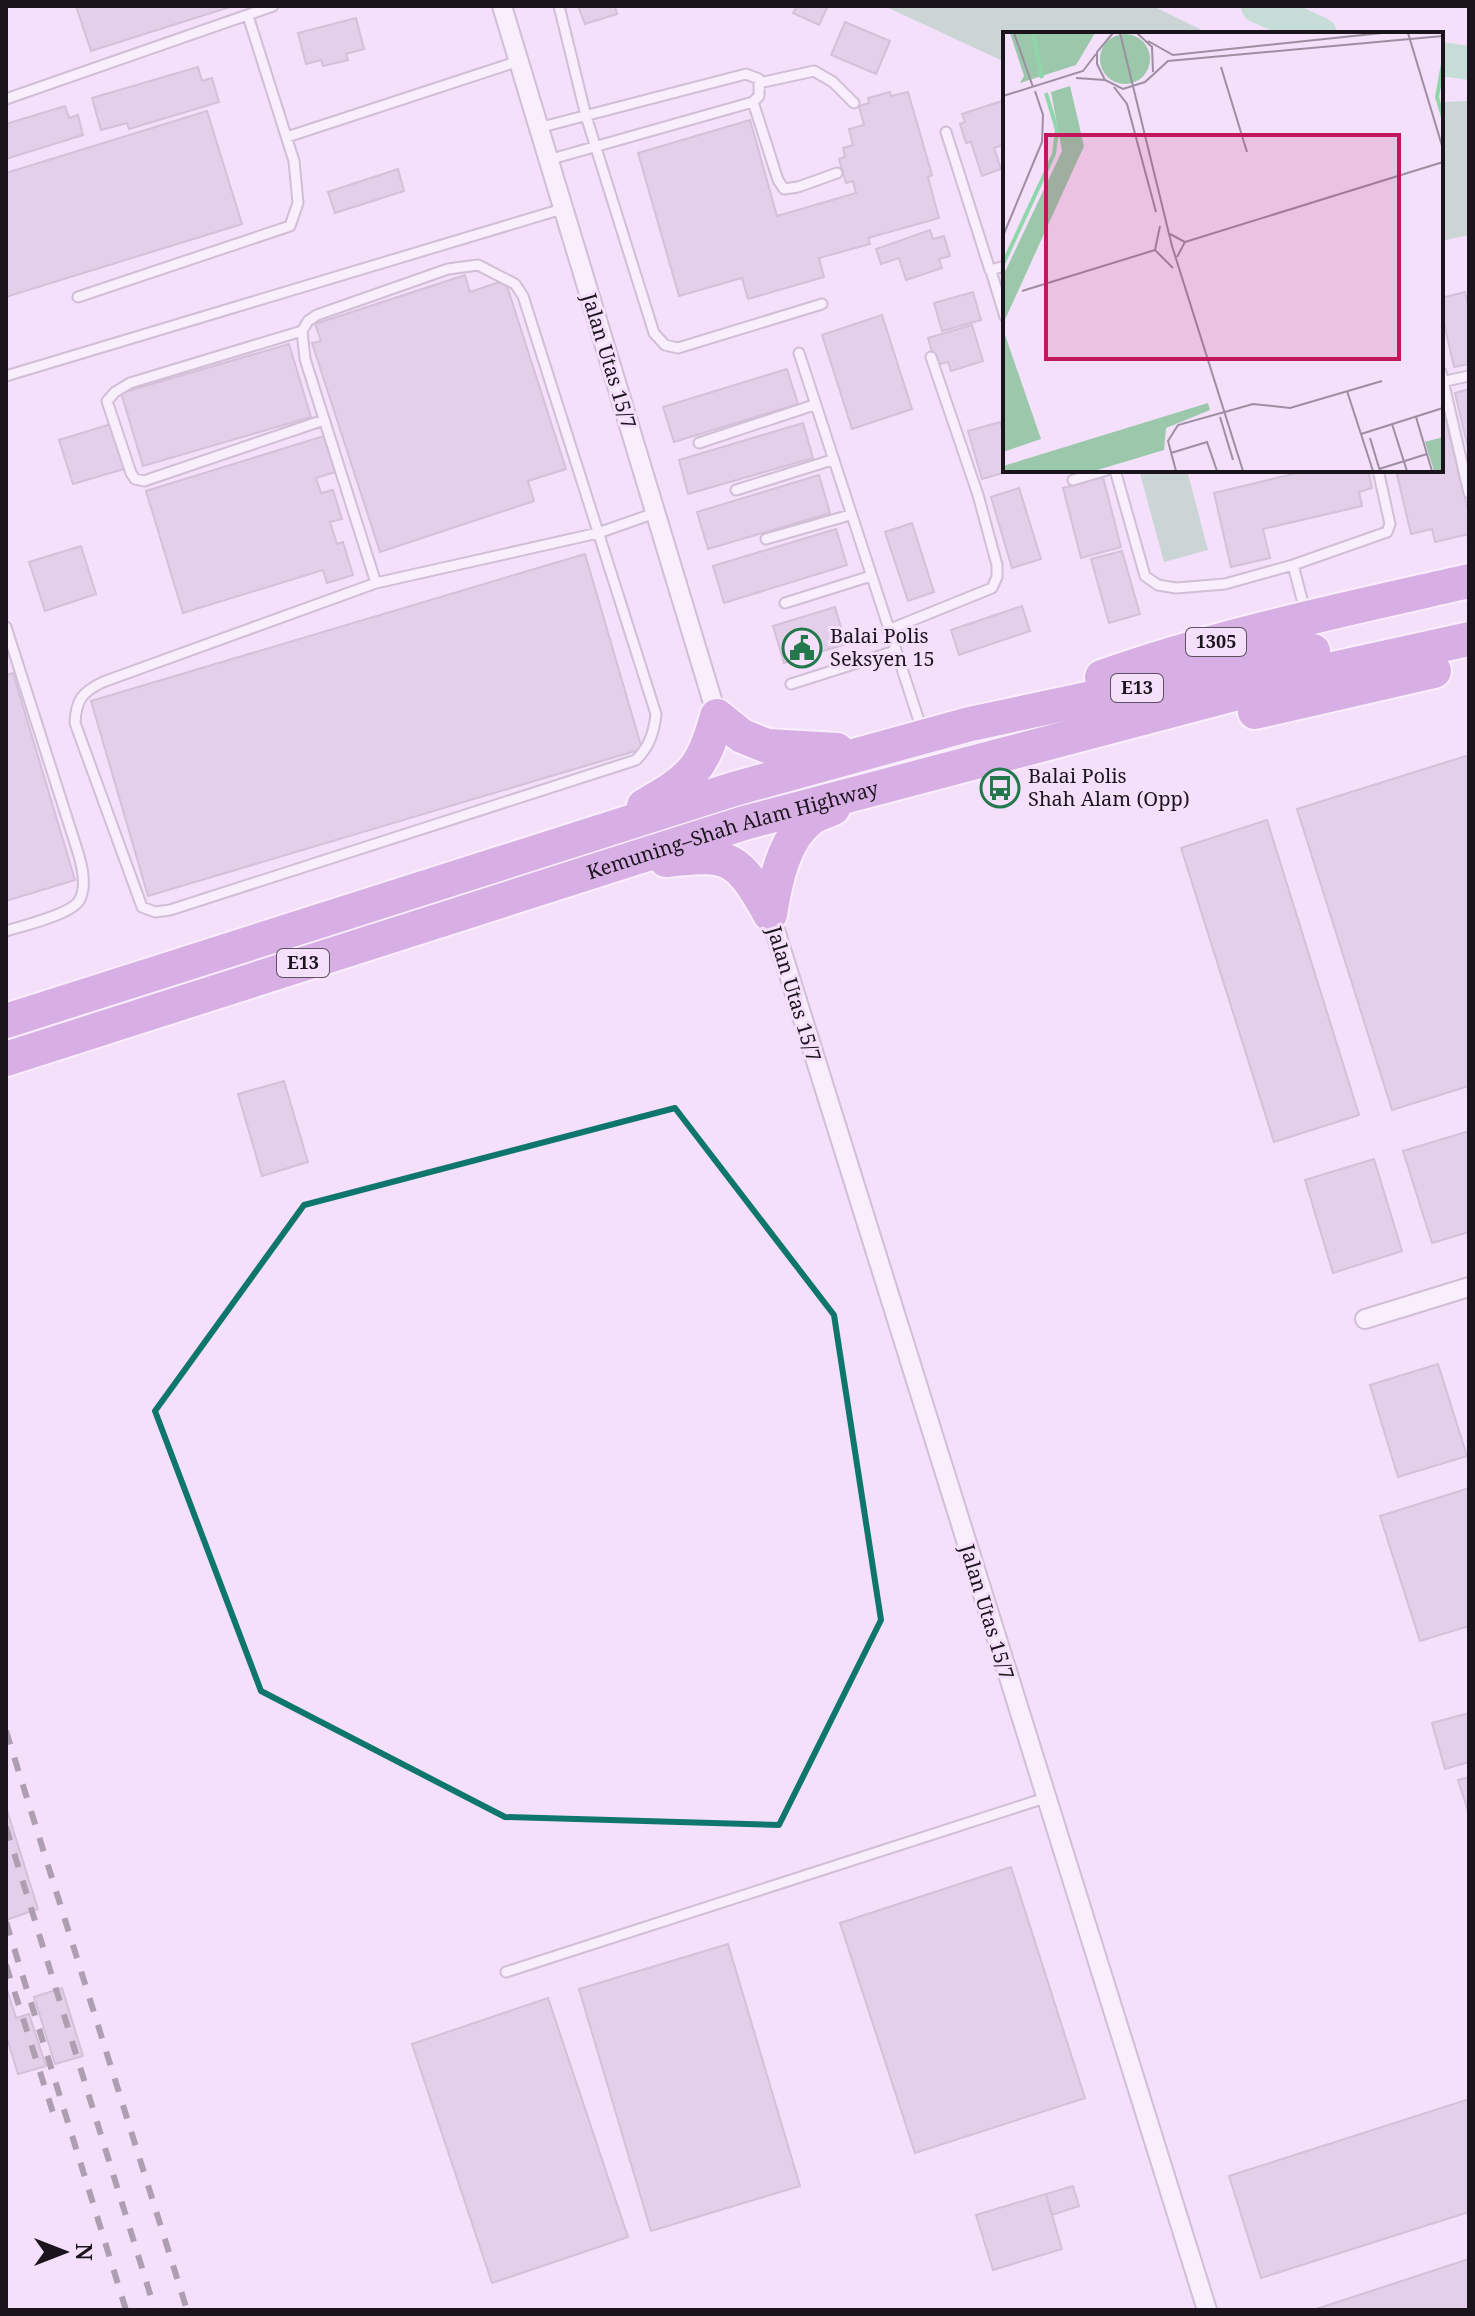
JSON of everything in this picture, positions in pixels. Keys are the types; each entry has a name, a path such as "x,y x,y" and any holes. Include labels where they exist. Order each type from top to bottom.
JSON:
{"highway":[{"name":"1305","path":"970,724 1158,658 1469,581"},
{"name":"Kemuning–Shah Alam Highway","path":"6,1059 744,823 999,757 1469,616"},
{"name":"Kemuning–Shah Alam Highway","path":"6,1021 734,789 924,736 970,724 1307,664 1469,639"},
{"path":"999,757 1207,723 1469,662"},
{"path":"602,831 674,788 701,763 717,716 742,736 767,746 814,751 876,750"},
{"path":"770,914 776,876 786,850 809,820 867,792"},
{"path":"601,867 700,856 730,861 751,880 770,914"}],"street":[{"name":"Jalan Utas 15/7","path":"502,6 717,716"},
{"name":"Jalan Utas 15/7","path":"770,914 1207,2310"},
{"path":"1365,1319 1469,1287"}],"lane":[{"path":"6,99 273,6"},
{"path":"559,6 595,147 654,333 665,345 678,348 822,304"},
{"path":"78,297 290,226 298,203 294,161 248,16"},
{"path":"287,137 519,61"},
{"path":"759,83 814,71 833,82 854,103"},
{"path":"538,128 746,74 759,79 759,96 753,102 548,160"},
{"path":"753,102 778,180 784,189 837,173"},
{"path":"946,132 1003,310"},
{"path":"6,376 562,209"},
{"path":"376,583 305,359 302,331 308,321 317,315 448,269 478,265 515,284 523,296 598,533 656,714 647,749 636,760 170,910 155,912 142,907 75,723 76,704 85,690 376,583 598,533 655,513"},
{"path":"991,271 1003,267"},
{"path":"302,331 130,383 107,401 131,473 135,479 144,481 324,420"},
{"path":"799,353 924,736"},
{"path":"888,630 992,588 997,577 997,565 978,495 931,357"},
{"path":"1443,379 1469,376"},
{"path":"1443,383 1469,493"},
{"path":"699,443 814,405"},
{"path":"736,490 832,460"},
{"path":"1073,480 1100,472"},
{"path":"1116,472 1145,576 1158,585 1176,588 1225,584 1293,565 1387,532 1390,524 1378,472"},
{"path":"766,539 850,515"},
{"path":"1293,565 1307,619"},
{"path":"785,603 871,576"},
{"path":"6,627 75,843 82,880 81,899 71,909 6,931"},
{"path":"791,684 895,651"},
{"path":"506,1972 1045,1798"}],"highlighted area":[{"path":"675,1108 834,1315 881,1620 779,1825 505,1817 261,1691 155,1411 304,1205"}],"green space":[{"path":"884,6 1153,6 1206,32 1003,32 1003,61"},
{"path":"1469,101 1469,235 1443,241 1443,102"},
{"path":"1140,472 1188,472 1208,550 1164,562"}],"building":[{"path":"76,6 233,6 91,51"},
{"path":"578,6 615,6 617,14 585,24"},
{"path":"797,6 828,6 819,25 793,13"},
{"path":"356,18 364,49 346,54 348,60 323,66 321,60 306,64 298,33"},
{"path":"845,22 890,41 876,74 831,55"},
{"path":"198,67 202,81 212,78 219,102 129,129 127,123 101,130 92,98"},
{"path":"890,92 891,96 908,92 932,175 928,177 939,218 868,238 870,244 819,258 824,277 748,299 742,278 679,296 638,153 750,120 777,216 856,193 853,181 846,183 839,159 845,157 843,148 853,145 849,129 864,125 859,106 869,103 868,98"},
{"path":"1003,101 1003,145 994,148 1001,169 982,176 971,142 966,143 960,124 965,122 962,114"},
{"path":"65,106 69,118 78,115 83,135 6,159 6,124"},
{"path":"207,111 242,224 6,297 6,173"},
{"path":"398,169 404,191 335,213 328,192"},
{"path":"930,230 933,239 944,236 950,256 939,259 942,268 906,280 899,258 881,264 876,249"},
{"path":"465,275 470,292 505,280 566,469 528,481 534,501 380,552 312,343 321,341 315,324"},
{"path":"973,292 981,320 942,331 934,303"},
{"path":"1465,292 1469,310 1469,364 1454,367 1443,319 1443,298"},
{"path":"882,315 912,409 852,429 822,335"},
{"path":"972,325 983,361 951,371 948,362 936,365 928,338"},
{"path":"289,344 311,417 143,466 121,393"},
{"path":"787,369 798,404 674,442 663,407"},
{"path":"1469,389 1469,452 1455,393"},
{"path":"1443,407 1469,515 1469,534 1435,542 1432,529 1411,534 1396,472 1443,472"},
{"path":"1000,422 1003,472 1006,472 982,479 968,431"},
{"path":"803,423 813,458 688,494 679,460"},
{"path":"111,424 124,469 73,484 59,440"},
{"path":"324,436 335,472 316,478 321,493 333,490 342,519 330,522 337,544 343,542 353,575 327,583 323,570 183,613 146,491"},
{"path":"1302,472 1368,472 1372,488 1359,492 1362,506 1263,529 1270,558 1231,567 1214,493"},
{"path":"819,475 830,513 708,549 697,512"},
{"path":"1103,477 1121,547 1081,558 1063,488"},
{"path":"1019,488 1041,559 1012,568 991,497"},
{"path":"912,523 934,592 908,601 885,532"},
{"path":"836,529 847,565 724,603 713,566"},
{"path":"81,546 96,594 45,611 29,562"},
{"path":"1122,551 1140,614 1109,623 1091,559"},
{"path":"585,554 642,749 148,896 91,701"},
{"path":"1022,606 1030,631 959,655 951,630"},
{"path":"835,607 846,644 784,663 773,626"},
{"path":"13,673 75,880 6,901 6,675"},
{"path":"1469,755 1469,1086 1392,1110 1297,809"},
{"path":"1267,820 1359,1115 1274,1142 1181,848"},
{"path":"284,1081 308,1162 262,1176 238,1094"},
{"path":"1469,1131 1469,1232 1432,1243 1403,1151"},
{"path":"1374,1159 1402,1251 1333,1273 1305,1180"},
{"path":"1438,1364 1467,1456 1398,1477 1370,1385"},
{"path":"1469,1488 1469,1626 1420,1641 1380,1516"},
{"path":"1469,1713 1469,1762 1445,1769 1432,1723"},
{"path":"1469,1777 1469,1814 1458,1780"},
{"path":"6,1807 38,1909 6,1920"},
{"path":"1011,1867 1085,2098 915,2153 840,1923"},
{"path":"728,1944 800,2186 651,2231 579,1989"},
{"path":"6,1986 16,2018 29,2014 46,2066 18,2074 6,2035"},
{"path":"62,1988 83,2056 55,2064 34,1997"},
{"path":"548,1998 628,2237 492,2283 412,2044"},
{"path":"1469,2099 1469,2212 1261,2278 1229,2176"},
{"path":"1073,2186 1079,2206 1052,2215 1046,2194"},
{"path":"1046,2194 1062,2249 993,2270 976,2215"},
{"path":"1469,2259 1469,2310 1313,2310"}],"waterway":[{"path":"1258,6 1316,32"},
{"path":"1443,59 1469,63"}],"railway":[{"path":"6,1731 187,2310"},
{"path":"6,1827 155,2310"},
{"path":"6,1922 126,2310"},
{"path":"6,1965 55,2119"}],"place":[{"name":"Balai Polis Seksyen 15","path":"802,648"},
{"name":"Balai Polis Shah Alam (Opp)","path":"1000,788"}]}
